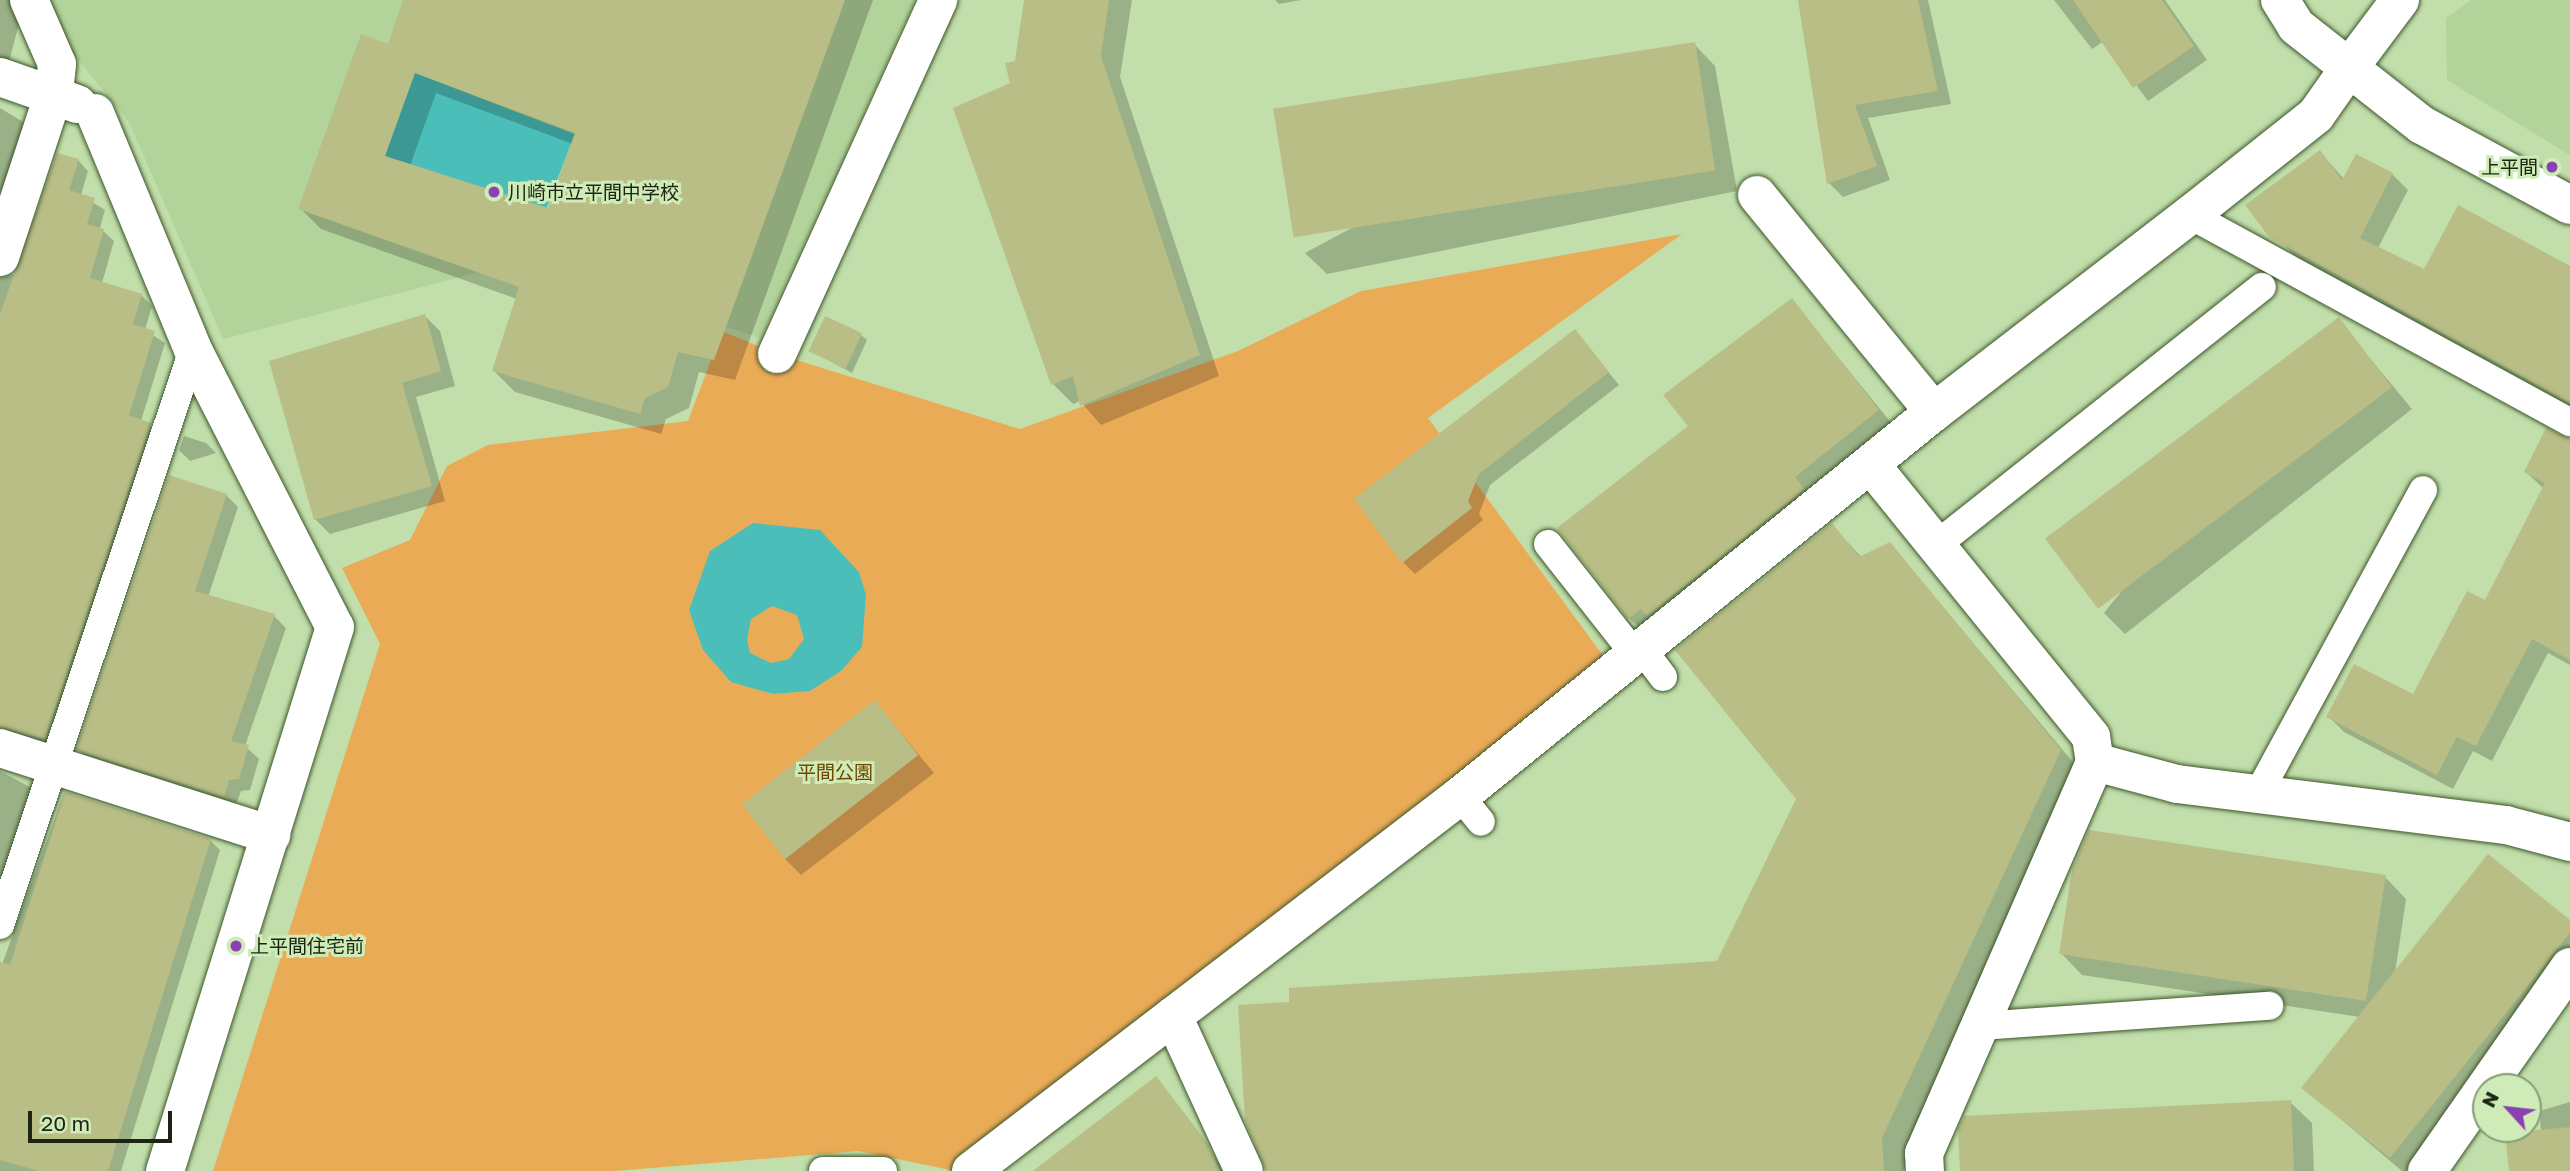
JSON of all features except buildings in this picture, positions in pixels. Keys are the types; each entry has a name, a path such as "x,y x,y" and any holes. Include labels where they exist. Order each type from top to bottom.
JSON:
{"street":[{"path":"0,257 54,93 57,64 29,0"},
{"path":"777,354 938,0"},
{"path":"2280,0 2296,26 2422,125 2570,205"},
{"path":"971,1171 1173,1016 1470,809 1653,663 1871,465 1934,412 2316,115 2400,0"},
{"path":"0,77 54,93 95,113 193,350 335,627 166,1171"},
{"path":"1757,195 1934,412"},
{"path":"1871,465 2091,737 2095,762 1924,1153 1925,1171"},
{"path":"0,748 271,835"},
{"path":"2095,762 2176,784 2506,825 2570,842"},
{"path":"2427,1171 2570,967"},
{"path":"1173,1016 1244,1171"}],"lane":[{"path":"2190,215 2570,422"},
{"path":"1935,546 2262,287"},
{"path":"0,925 193,350"},
{"path":"2258,796 2423,490"},
{"path":"1548,544 1625,642 1653,663"},
{"path":"1980,1026 2269,1006"},
{"path":"823,1171 883,1171"}],"shaded area":[{"name":"川崎市立平間中学校","path":"50,0 915,0 761,338 518,262 223,339 129,122 70,50"},
{"path":"2471,0 2570,0 2570,155 2447,80 2446,18"}],"green space":[{"name":"平間公園","path":"1682,234 1428,418 1610,665 955,1171 859,1151 615,1171 213,1171 380,644 342,568 410,540 447,466 488,445 688,421 722,331 777,354 1020,429 1238,351 1361,291"}],"water":[{"path":"415,73 575,134 543,216 383,155"},
{"path":"753,523 820,530 859,572 866,595 862,647 841,671 810,691 773,694 731,682 703,650 689,610 710,551","holes":["772,606 797,615 804,639 789,659 771,663 750,653 747,640 751,619"]}],"place":[{"name":"上平間","path":"2552,167"},
{"name":"川崎市立平間中学校","path":"494,192"},
{"name":"上平間住宅前","path":"236,946"}]}
